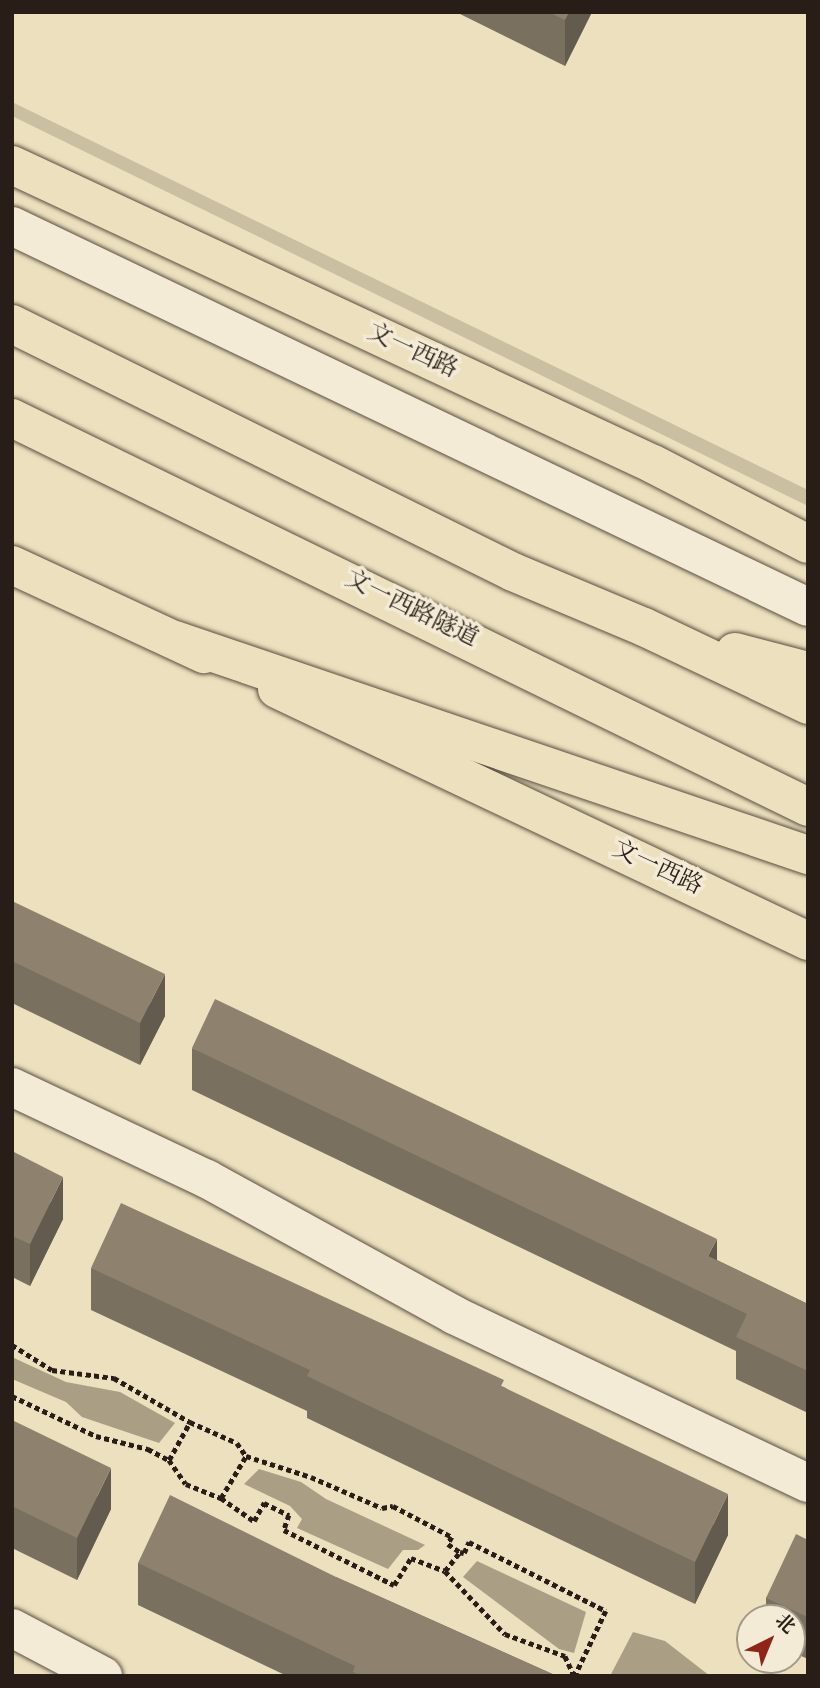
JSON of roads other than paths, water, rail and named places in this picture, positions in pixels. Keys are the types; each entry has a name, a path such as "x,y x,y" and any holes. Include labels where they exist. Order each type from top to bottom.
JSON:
{"main road":[{"name":"文一西路","path":"12,165 653,464 808,544"},
{"path":"12,324 513,572 644,627 808,705"},
{"name":"文一西路隧道","path":"12,418 808,807"},
{"name":"文一西路","path":"12,565 808,941"},
{"path":"644,627 808,671"},
{"path":"175,640 808,855"}],"lane":[{"path":"12,226 808,607"},
{"path":"12,1087 207,1179 454,1315 808,1483"},
{"path":"12,1628 103,1676"}]}
